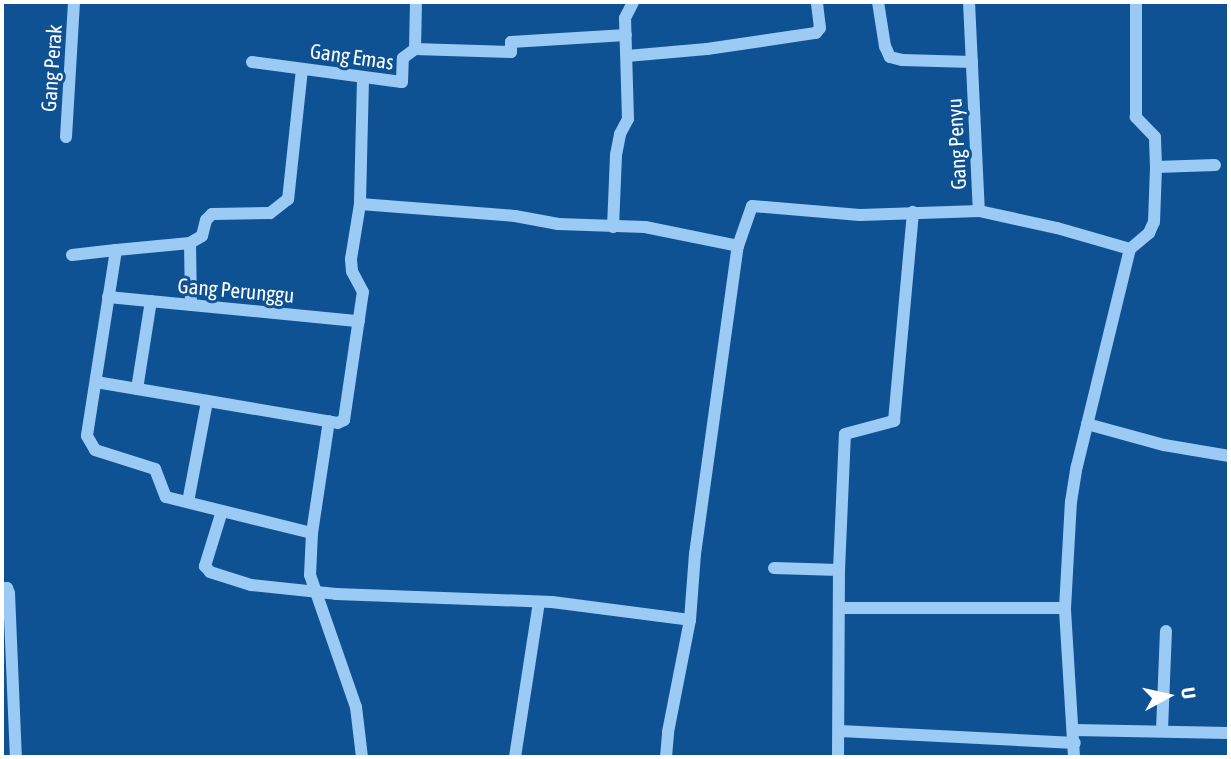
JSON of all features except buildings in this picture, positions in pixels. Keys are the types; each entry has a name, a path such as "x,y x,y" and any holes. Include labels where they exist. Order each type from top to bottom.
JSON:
{"street":[{"name":"Gang Perak","path":"66,137 74,2"},
{"name":"Gang Emas","path":"252,62 363,79 402,82 404,55 415,49 416,2"},
{"path":"613,227 616,155 620,134 628,119 625,18 633,2"},
{"path":"627,56 707,49 816,33 820,28 817,2"},
{"path":"878,2 885,46 890,57 902,60 972,62"},
{"name":"Gang Penyu","path":"969,2 979,211 1057,228 1130,249"},
{"path":"1074,757 1075,736 1065,608 1071,502 1087,424 1130,249 1149,233 1154,222 1154,137 1136,117 1136,2"},
{"path":"415,49 468,53 511,52 511,42 626,35"},
{"path":"72,255 190,243 201,236 206,220 212,214 270,213 288,199 302,69"},
{"path":"96,382 330,421 344,420 363,292 352,271 351,259 360,204 363,79"},
{"path":"1156,167 1215,164"},
{"path":"360,204 515,216 558,224 645,227 738,246"},
{"path":"666,757 668,732 690,620 695,554 738,246 752,206 860,215 979,211"},
{"path":"838,757 841,608 839,570 845,434 894,421 913,212"},
{"path":"190,243 191,305"},
{"path":"116,250 88,436 90,444 95,450 155,469 166,497 312,533"},
{"name":"Gang Perunggu","path":"108,297 359,321"},
{"path":"137,389 151,301"},
{"path":"188,502 207,401"},
{"path":"330,421 312,533 310,575 356,707 362,757"},
{"path":"1087,424 1164,444 1229,456"},
{"path":"222,511 205,566 207,570 251,585 316,592 539,601 690,620"},
{"path":"774,568 839,570"},
{"path":"2,588 9,589 16,757"},
{"path":"515,757 539,601"},
{"path":"841,608 1065,608"},
{"path":"1162,730 1166,631"},
{"path":"839,731 1075,736 1162,730 1229,733"}]}
